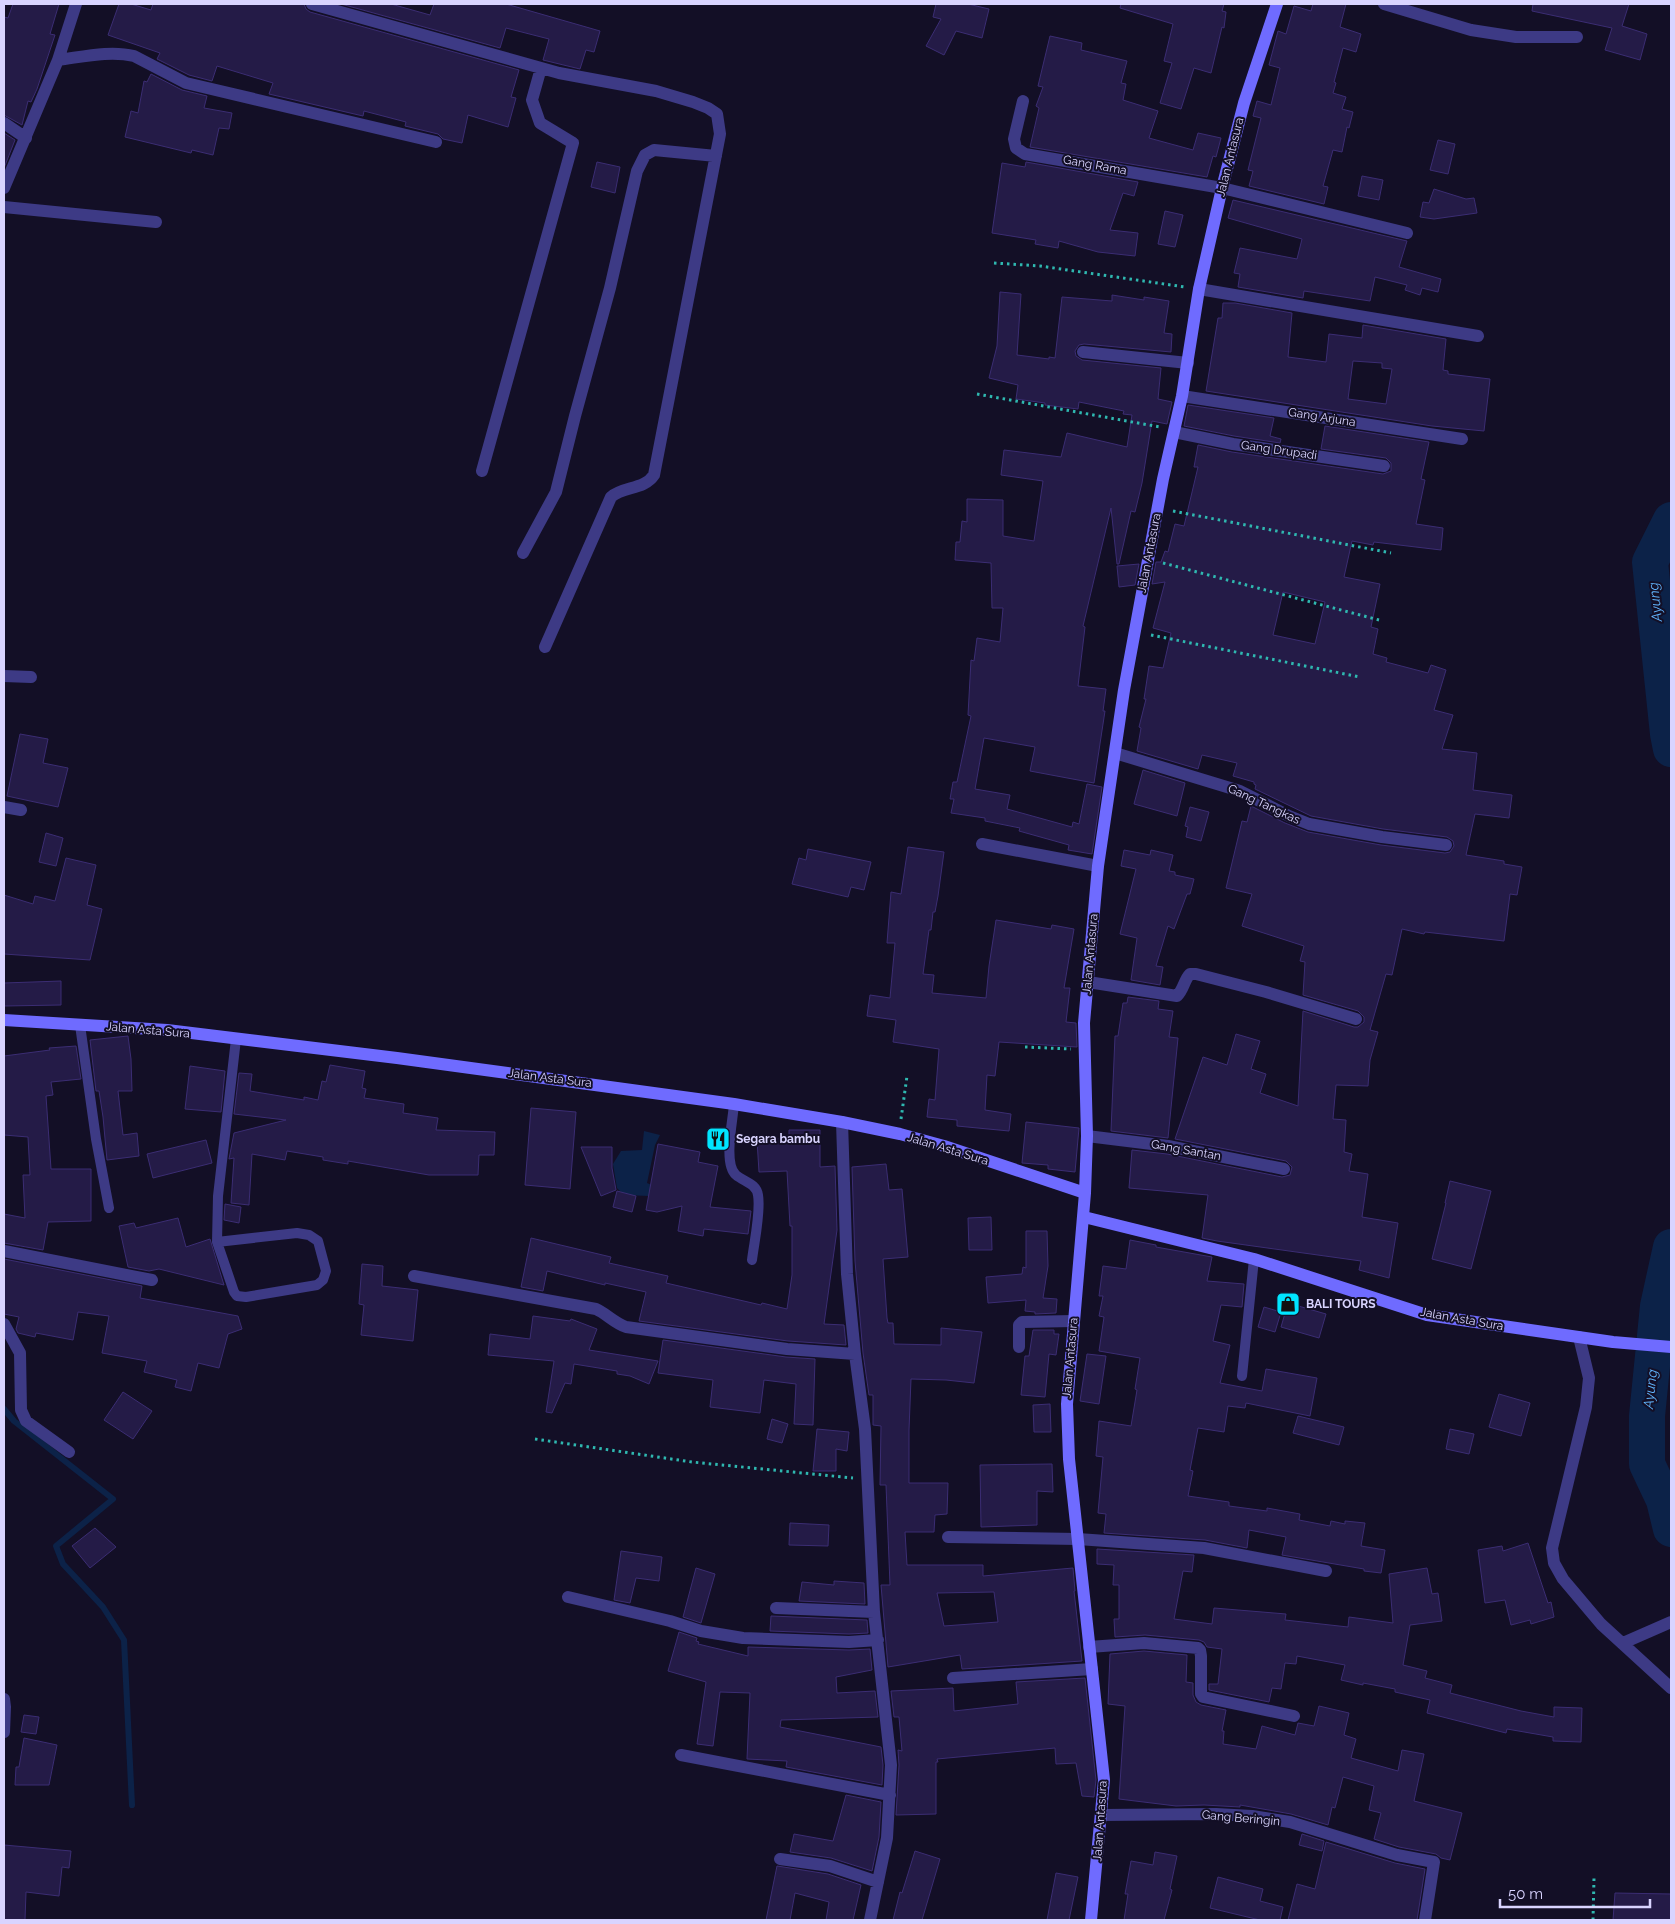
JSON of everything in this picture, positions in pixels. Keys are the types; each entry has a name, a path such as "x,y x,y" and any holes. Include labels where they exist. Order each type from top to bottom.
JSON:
{"main road":[{"name":"Jalan Antasura","path":"1091,1920 1104,1780 1069,1459 1067,1404 1073,1321 1084,1217 1087,1136 1084,1049 1098,866 1135,632 1158,508 1182,396 1199,288 1244,102 1277,4"},
{"name":"Jalan Asta Sura","path":"4,1020 167,1030 552,1078 734,1104 900,1134 944,1146 1085,1193"},
{"name":"Jalan Asta Sura","path":"1084,1217 1254,1259 1428,1315 1613,1342 1671,1347"}],"street":[{"path":"4,188 58,60 76,4"},
{"path":"312,4 559,73 656,91 708,108 717,114 720,134 654,475 645,484 622,490 612,497 544,647"},
{"path":"1384,4 1471,30 1516,37 1577,37"},
{"path":"58,60 128,54 186,83 436,142"},
{"path":"482,471 573,143 540,123 532,100 541,68"},
{"name":"Gang Rama","path":"1023,101 1014,139 1016,148 1025,154 1222,188 1407,233"},
{"path":"4,123 26,138"},
{"path":"523,553 556,492 610,288 637,171 645,155 654,150 716,156"},
{"path":"4,207 156,222"},
{"path":"1199,288 1478,336"},
{"path":"1084,352 1188,362"},
{"name":"Gang Arjuna","path":"1182,396 1462,439"},
{"name":"Gang Drupadi","path":"1174,432 1233,444 1384,466"},
{"path":"4,676 31,677"},
{"name":"Gang Tangkas","path":"1115,753 1240,791 1289,816 1310,824 1382,837 1446,845"},
{"path":"4,807 21,810"},
{"path":"982,844 1098,866"},
{"path":"1088,982 1178,996 1187,977 1190,974 1196,974 1266,992 1356,1019"},
{"path":"842,1122 847,1274 865,1429 874,1612 891,1765 887,1838 870,1920"},
{"name":"Gang Santan","path":"1087,1136 1168,1146 1284,1169"},
{"path":"4,1251 152,1280"},
{"path":"414,1276 596,1309 613,1322 626,1327 787,1349 855,1354"},
{"path":"1019,1347 1019,1325 1022,1322 1073,1321"},
{"path":"4,1324 20,1352 21,1410 23,1416 26,1421 69,1452"},
{"path":"1579,1337 1589,1378 1586,1407 1552,1548 1554,1563 1563,1579 1602,1624 1671,1688"},
{"path":"948,1537 1078,1538 1204,1548 1326,1571"},
{"path":"568,1597 670,1621 701,1631 736,1637 849,1642 878,1640"},
{"path":"776,1608 874,1612"},
{"path":"1624,1643 1671,1622"},
{"path":"1089,1647 1144,1643 1198,1648 1202,1656 1201,1694 1203,1697 1294,1716"},
{"path":"953,1678 1092,1669"},
{"path":"4,1699 6,1707 4,1732"},
{"path":"682,1755 890,1795"},
{"name":"Gang Beringin","path":"1102,1815 1216,1814 1252,1816 1290,1822 1397,1855 1434,1862 1425,1920"},
{"path":"780,1859 830,1866 878,1882"}],"lane":[{"path":"80,1024 96,1139 109,1208"},
{"path":"217,1242 297,1233 309,1235 318,1241 326,1271 323,1280 317,1285 246,1298 237,1296 234,1292 217,1242 218,1196 236,1039"},
{"path":"734,1104 729,1159 735,1174 751,1183 758,1193 759,1206 752,1260"},
{"path":"1242,1376 1254,1259"}],"path":[{"path":"994,263 1040,266 1199,288"},
{"path":"978,394 1166,428 1174,432"},
{"path":"1158,508 1391,553"},
{"path":"1148,559 1379,620"},
{"path":"1135,632 1360,677"},
{"path":"1024,1047 1084,1049"},
{"path":"900,1134 907,1076"},
{"path":"535,1439 692,1462 866,1479"},
{"path":"1593,1920 1594,1878"}],"water":[{"path":"644,1131 660,1135 655,1145 647,1183 656,1187 649,1196 624,1195 617,1188 613,1164 621,1151 642,1150"}],"building":[{"path":"13,4 59,4 50,34 55,35 37,89 31,102 28,101 22,125 4,115 4,17 8,18"},
{"path":"119,4 131,4 151,10 153,4 304,4 310,12 519,70 511,97 516,98 508,127 468,115 462,143 443,139 438,134 405,126 406,122 364,111 363,116 269,94 273,83 217,66 212,81 189,75 157,59 160,53 108,35"},
{"path":"341,4 391,4 430,15 434,4 506,4 600,31 594,52 586,50 580,69 543,60 549,39 506,28 500,48"},
{"path":"936,4 968,4 989,9 982,38 956,31 944,55 926,46 941,19 933,17"},
{"path":"1121,4 1224,4 1222,11 1226,12 1224,28 1222,27 1211,73 1194,68 1181,109 1160,103 1172,63 1164,61 1173,24 1120,8"},
{"path":"1313,4 1346,4 1340,27 1361,34 1356,52 1343,48 1334,82 1336,83 1333,93 1346,97 1342,109 1353,112 1349,128 1347,127 1342,152 1333,150 1323,186 1328,187 1324,204 1249,186 1253,171 1248,170 1261,118 1253,116 1257,101 1271,105 1280,68 1269,65 1278,31 1286,34 1294,6 1311,11"},
{"path":"1533,4 1629,4 1622,26 1647,34 1640,60 1605,50 1612,28 1532,11"},
{"path":"1050,36 1082,43 1081,50 1127,61 1121,83 1126,84 1123,100 1158,111 1149,138 1193,150 1198,133 1221,138 1216,157 1213,156 1207,177 1030,147 1039,108 1036,106 1043,87 1038,86"},
{"path":"151,74 182,90 207,96 204,108 232,113 229,129 219,128 213,155 192,150 191,153 125,137 131,111 138,113 144,81 147,82"},
{"path":"4,133 15,140 4,168"},
{"path":"1438,140 1455,144 1448,174 1430,170"},
{"path":"597,162 620,167 615,193 591,187"},
{"path":"1026,162 1138,182 1134,196 1123,193 1110,230 1138,233 1135,256 1098,252 1059,241 1058,248 1035,244 1036,240 992,233 1002,163 1025,167"},
{"path":"1362,176 1383,180 1379,200 1358,196"},
{"path":"1434,189 1466,199 1474,198 1477,213 1434,219 1420,217 1423,202 1429,203"},
{"path":"1233,200 1407,241 1399,267 1441,279 1438,292 1422,288 1420,295 1405,290 1407,285 1375,277 1370,301 1304,291 1303,298 1238,287 1240,274 1234,273 1240,248 1297,259 1302,239 1228,218"},
{"path":"1165,211 1183,215 1175,247 1158,244"},
{"path":"1000,292 1021,294 1017,355 1049,359 1049,357 1055,358 1062,297 1112,301 1112,295 1144,300 1144,297 1169,301 1164,333 1172,334 1171,352 1084,344 1079,345 1075,351 1076,356 1082,360 1161,368 1158,399 1172,402 1167,424 1152,421 1142,483 1135,512 1131,511 1119,564 1117,564 1111,508 1083,626 1085,627 1078,686 1106,689 1103,711 1105,711 1094,783 1030,771 1035,747 984,738 975,789 1010,795 1007,809 1072,827 1073,822 1079,824 1087,784 1102,787 1092,854 1068,850 1069,845 1019,831 1020,828 985,821 985,818 951,813 954,799 950,799 953,782 957,782 971,716 968,715 971,660 974,661 977,638 1000,642 1003,608 992,608 991,563 955,560 956,542 960,542 962,521 967,522 967,499 1003,500 1003,536 1034,541 1043,481 1001,475 1004,450 1061,457 1067,433 1127,447 1132,415 1123,414 1124,411 1079,402 1078,409 1016,399 1018,385 989,378 997,346"},
{"path":"1223,303 1235,303 1292,313 1288,357 1326,362 1329,334 1362,338 1363,325 1446,339 1443,370 1448,371 1448,374 1490,379 1484,431 1432,426 1206,391 1218,318 1222,318","holes":["1353,361 1382,363 1382,368 1392,369 1386,404 1348,399"]},
{"path":"1188,405 1274,418 1270,436 1281,439 1280,443 1184,426"},
{"path":"1325,426 1429,442 1421,479 1425,480 1416,524 1443,528 1441,550 1374,542 1373,545 1352,541 1344,577 1380,584 1371,627 1378,629 1373,654 1387,658 1386,662 1428,673 1431,665 1446,670 1434,710 1453,715 1442,749 1477,753 1473,790 1512,795 1509,818 1475,814 1466,855 1504,861 1504,864 1522,867 1517,895 1510,894 1504,941 1425,932 1424,934 1402,929 1392,975 1386,974 1370,1030 1378,1032 1370,1060 1368,1086 1336,1085 1333,1119 1346,1120 1344,1152 1352,1154 1349,1171 1368,1174 1362,1217 1398,1223 1389,1278 1359,1270 1361,1261 1202,1238 1208,1195 1129,1188 1132,1150 1167,1154 1282,1177 1290,1175 1292,1167 1286,1161 1175,1139 1203,1057 1227,1065 1236,1034 1260,1041 1251,1069 1266,1074 1260,1093 1298,1106 1303,1011 1354,1027 1358,1027 1364,1022 1364,1017 1358,1011 1303,995 1305,962 1300,961 1304,946 1242,926 1252,894 1226,888 1242,821 1247,822 1251,806 1308,832 1381,845 1445,853 1450,852 1454,846 1453,841 1447,837 1383,829 1311,816 1255,789 1256,785 1254,782 1233,776 1237,763 1202,755 1198,769 1137,751 1141,728 1139,727 1146,699 1144,699 1149,666 1163,668 1171,633 1153,628 1165,582 1152,584 1156,562 1161,562 1165,551 1168,552 1175,524 1184,526 1198,467 1194,467 1198,445 1232,452 1383,474 1391,471 1391,463 1386,458 1321,449","holes":["1283,592 1325,602 1315,644 1273,635"]},
{"path":"1139,564 1135,585 1119,587 1117,566"},
{"path":"20,734 48,739 43,763 68,768 58,807 7,796"},
{"path":"1143,770 1185,783 1177,816 1134,804"},
{"path":"1190,807 1209,812 1201,841 1186,837 1188,827 1185,826"},
{"path":"46,833 63,838 56,866 39,862"},
{"path":"908,847 944,852 935,912 933,912 931,930 929,930 923,974 934,975 932,993 986,998 996,920 1051,929 1052,925 1074,929 1064,988 1070,988 1066,1022 1076,1023 1077,1047 999,1042 995,1076 987,1075 985,1110 1011,1114 1009,1131 957,1126 957,1120 927,1117 929,1099 935,1100 939,1049 893,1042 896,1020 867,1016 870,995 890,998 895,943 887,943 891,892 901,894"},
{"path":"808,849 871,862 864,890 851,887 848,897 792,884 799,858 806,860"},
{"path":"1124,850 1150,855 1151,850 1173,855 1169,871 1175,872 1175,875 1194,879 1190,894 1187,894 1174,929 1168,926 1156,966 1163,967 1160,985 1131,980 1137,938 1120,934 1136,869 1121,866"},
{"path":"66,858 96,865 87,905 102,909 90,960 4,954 4,895 33,904 35,896 55,901"},
{"path":"61,981 61,1005 4,1006 4,983"},
{"path":"1128,997 1159,1001 1158,1009 1173,1011 1169,1037 1178,1038 1168,1138 1111,1131 1115,1036 1118,1036 1123,1003 1127,1003"},
{"path":"128,1036 132,1091 118,1091 123,1135 137,1133 139,1156 107,1160 103,1117 99,1091 96,1091 90,1040"},
{"path":"76,1046 81,1079 51,1082 53,1095 46,1096 51,1169 91,1169 91,1221 48,1222 43,1250 4,1243 4,1214 25,1218 23,1175 30,1175 28,1137 4,1135 4,1056 50,1050 49,1048"},
{"path":"330,1065 365,1071 362,1088 366,1089 364,1098 404,1104 403,1113 438,1118 436,1130 495,1132 494,1155 479,1155 478,1175 429,1175 348,1161 348,1164 323,1160 323,1157 287,1151 285,1160 252,1154 249,1205 231,1203 234,1158 229,1159 234,1133 286,1120 234,1114 239,1073 252,1074 250,1091 304,1100 304,1097 318,1100 322,1081 326,1082"},
{"path":"190,1066 225,1071 221,1112 185,1109"},
{"path":"531,1108 576,1112 570,1189 525,1185"},
{"path":"1026,1122 1079,1128 1075,1172 1048,1169 1048,1165 1022,1163"},
{"path":"789,1130 820,1130 820,1167 835,1166 837,1230 824,1324 844,1325 846,1345 788,1341 639,1321 646,1292 605,1283 605,1285 547,1271 543,1291 521,1287 531,1238 611,1257 609,1263 668,1276 666,1283 761,1305 762,1303 787,1309 792,1275 792,1226 790,1226 787,1171 759,1172 757,1140 789,1138"},
{"path":"206,1140 212,1163 153,1178 147,1154"},
{"path":"658,1144 700,1152 698,1162 718,1166 710,1207 751,1211 748,1234 704,1229 703,1236 678,1231 682,1206 657,1212 646,1210"},
{"path":"581,1147 612,1147 612,1168 616,1190 601,1196"},
{"path":"886,1164 889,1190 902,1189 908,1257 883,1259 887,1318 888,1323 893,1323 894,1344 941,1345 941,1328 982,1332 974,1383 911,1379 909,1483 948,1483 947,1514 935,1515 934,1532 905,1532 907,1565 983,1565 983,1576 1073,1568 1082,1661 962,1669 960,1655 888,1667 881,1585 890,1585 886,1485 880,1485 881,1426 873,1425 873,1395 869,1395 863,1353 855,1261 852,1167","holes":["994,1592 998,1622 944,1626 937,1593"]},
{"path":"1450,1181 1491,1191 1471,1269 1432,1259"},
{"path":"617,1191 636,1196 632,1212 613,1207"},
{"path":"225,1204 241,1207 239,1223 224,1220"},
{"path":"991,1217 992,1250 969,1250 968,1218"},
{"path":"178,1218 186,1247 210,1239 224,1285 159,1269 149,1271 128,1267 119,1226 134,1223 136,1228"},
{"path":"1026,1231 1047,1231 1048,1266 1043,1298 1057,1299 1056,1313 1035,1314 1035,1312 1025,1311 1026,1300 988,1303 986,1277 1022,1274 1023,1267 1026,1268"},
{"path":"1130,1240 1156,1245 1156,1247 1212,1257 1207,1281 1244,1284 1242,1307 1221,1305 1213,1341 1230,1345 1220,1383 1262,1391 1266,1369 1317,1378 1310,1416 1246,1403 1245,1408 1228,1406 1224,1432 1198,1428 1190,1470 1193,1471 1188,1496 1229,1502 1229,1506 1267,1511 1267,1508 1300,1514 1299,1520 1330,1526 1331,1521 1345,1524 1345,1521 1365,1523 1361,1546 1385,1550 1381,1573 1282,1555 1286,1537 1249,1530 1247,1548 1205,1540 1104,1533 1106,1514 1098,1513 1103,1457 1096,1456 1099,1421 1131,1426 1140,1358 1099,1351 1104,1317 1099,1316 1103,1296 1099,1296 1103,1266 1126,1269"},
{"path":"4,1259 142,1286 140,1298 238,1316 242,1329 228,1334 219,1368 198,1363 191,1391 175,1387 177,1380 144,1372 147,1361 102,1353 109,1316 78,1312 73,1340 36,1333 35,1337 18,1333 16,1329 19,1317 4,1314"},
{"path":"362,1264 383,1266 382,1286 418,1290 413,1341 361,1335 364,1305 359,1304"},
{"path":"1288,1303 1326,1314 1319,1338 1281,1327"},
{"path":"1264,1307 1281,1312 1275,1332 1258,1327"},
{"path":"533,1316 570,1321 571,1319 597,1329 589,1350 658,1361 649,1384 630,1376 617,1374 617,1371 574,1364 571,1384 565,1383 552,1413 546,1412 554,1361 488,1355 490,1334 530,1339"},
{"path":"1033,1330 1054,1330 1054,1334 1059,1334 1056,1355 1049,1354 1045,1397 1021,1395 1025,1356 1029,1356"},
{"path":"663,1340 786,1357 815,1359 813,1425 794,1424 796,1384 764,1380 760,1413 710,1407 713,1380 658,1373"},
{"path":"1087,1354 1106,1356 1099,1404 1080,1401"},
{"path":"123,1392 152,1411 133,1439 104,1420"},
{"path":"1499,1394 1530,1403 1521,1436 1489,1427"},
{"path":"1050,1404 1051,1432 1034,1432 1033,1405"},
{"path":"1298,1416 1344,1427 1339,1445 1293,1433"},
{"path":"772,1419 788,1424 782,1443 767,1439"},
{"path":"817,1429 849,1432 847,1451 836,1449 836,1471 813,1471"},
{"path":"1450,1429 1474,1434 1469,1454 1446,1449"},
{"path":"1052,1464 1053,1492 1037,1491 1037,1525 981,1527 980,1465"},
{"path":"790,1523 829,1525 828,1546 789,1545"},
{"path":"95,1528 116,1547 90,1568 72,1546"},
{"path":"1528,1543 1548,1603 1551,1602 1554,1617 1531,1624 1530,1620 1511,1625 1505,1600 1485,1603 1478,1550 1502,1546 1503,1551"},
{"path":"1097,1549 1194,1555 1192,1572 1183,1571 1174,1619 1212,1624 1214,1608 1286,1614 1285,1620 1348,1627 1349,1617 1393,1623 1389,1574 1427,1568 1432,1594 1438,1593 1442,1621 1410,1625 1403,1665 1427,1671 1425,1678 1452,1685 1450,1693 1521,1711 1554,1717 1554,1707 1582,1708 1581,1742 1553,1741 1553,1737 1507,1729 1506,1733 1427,1713 1430,1700 1395,1692 1395,1689 1341,1680 1345,1665 1297,1656 1296,1664 1285,1663 1281,1689 1272,1688 1269,1702 1209,1690 1209,1684 1218,1684 1222,1649 1207,1647 1204,1642 1199,1640 1145,1635 1115,1637 1114,1619 1119,1619 1119,1585 1113,1585 1114,1565 1097,1564"},
{"path":"621,1551 662,1557 659,1581 636,1578 630,1603 614,1600"},
{"path":"696,1568 715,1574 701,1623 683,1617"},
{"path":"834,1581 864,1583 865,1604 799,1601 802,1582 834,1585"},
{"path":"771,1616 867,1620 868,1633 770,1631"},
{"path":"679,1632 697,1638 698,1644 748,1656 748,1647 870,1649 872,1670 836,1677 837,1693 875,1691 878,1717 781,1720 780,1727 881,1747 883,1765 882,1785 786,1767 787,1761 747,1759 750,1693 720,1692 713,1746 697,1744 706,1682 668,1671"},
{"path":"1144,1651 1187,1655 1186,1682 1193,1683 1193,1695 1196,1702 1201,1705 1226,1710 1222,1731 1224,1731 1223,1744 1256,1749 1262,1726 1295,1735 1298,1723 1314,1726 1319,1706 1349,1713 1344,1735 1356,1739 1351,1758 1398,1771 1402,1750 1424,1754 1414,1801 1462,1813 1450,1860 1441,1858 1436,1854 1399,1847 1374,1839 1381,1813 1369,1810 1374,1786 1343,1777 1335,1808 1332,1807 1328,1825 1291,1814 1240,1805 1240,1807 1176,1806 1119,1799 1125,1706 1108,1704 1110,1654"},
{"path":"1085,1678 1096,1780 1094,1797 1082,1796 1076,1763 1056,1764 1055,1748 937,1759 936,1814 896,1815 898,1750 902,1751 899,1717 894,1717 891,1691 953,1688 954,1711 1018,1704 1016,1682"},
{"path":"24,1715 39,1717 36,1734 21,1732"},
{"path":"24,1738 57,1745 49,1785 15,1785 16,1767 19,1767"},
{"path":"846,1795 881,1802 879,1837 872,1871 831,1858 790,1852 794,1834 833,1841"},
{"path":"1302,1834 1324,1841 1322,1851 1299,1845"},
{"path":"1326,1842 1395,1863 1425,1869 1417,1920 1288,1920 1297,1884 1315,1889"},
{"path":"4,1845 71,1851 69,1868 62,1867 59,1896 26,1892 25,1920 4,1920"},
{"path":"915,1851 940,1859 922,1920 893,1920 900,1892 902,1893"},
{"path":"1155,1852 1177,1856 1170,1889 1172,1890 1164,1920 1124,1920 1128,1894 1125,1894 1131,1861 1153,1865"},
{"path":"777,1866 828,1874 861,1885 853,1920 826,1920 829,1902 795,1893 790,1920 766,1920"},
{"path":"1056,1873 1078,1877 1069,1920 1047,1920"},
{"path":"1218,1877 1263,1889 1260,1901 1283,1907 1280,1920 1260,1920 1210,1908"},
{"path":"1615,1893 1671,1894 1671,1920 1613,1920"}],"waterway":[{"name":"Ayung","path":"1671,520 1650,562 1671,749"},
{"name":"Ayung","path":"1671,1247 1658,1306 1647,1416 1647,1464 1664,1500 1671,1529"},
{"path":"4,1409 14,1421 113,1499 56,1546 63,1564 103,1607 124,1640 132,1805"}],"place":[{"name":"Segara bambu","path":"718,1139"},
{"name":"BALI TOURS","path":"1288,1304"}]}
